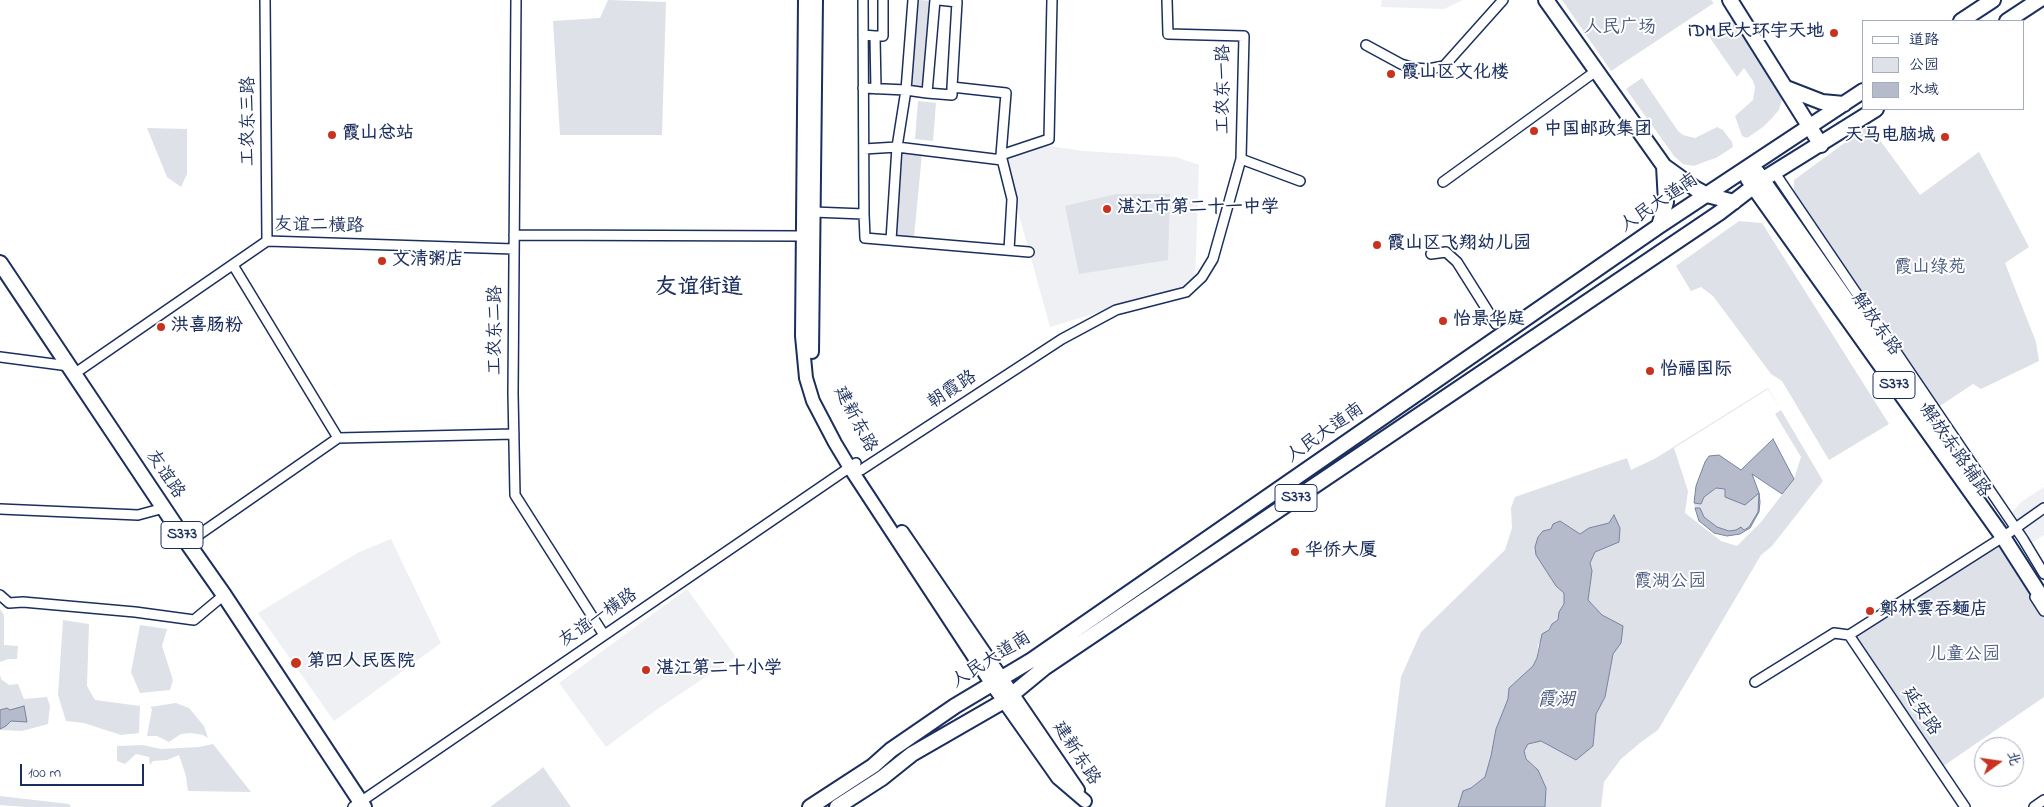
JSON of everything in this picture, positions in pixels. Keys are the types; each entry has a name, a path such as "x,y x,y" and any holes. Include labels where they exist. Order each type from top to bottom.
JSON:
{"main road":[{"path":"1546,0 1664,166 1696,190 1734,202"},
{"path":"1730,0 1821,144"},
{"path":"1963,20 1992,0"},
{"path":"2009,20 2039,0"},
{"path":"1786,88 1822,102 1844,104"},
{"name":"人民大道南","path":"810,807 873,766 892,750 996,680 1032,660 1658,226 1862,91"},
{"name":"人民大道南","path":"837,807 882,778 912,754 1009,698 1044,668 1734,202 1759,183 1874,110"},
{"path":"1658,226 1666,202 1664,166"},
{"name":"解放东路","path":"1747,167 1759,183 1789,215 2008,533 2044,590"},
{"name":"友谊路","path":"0,263 187,543 224,595 359,804"},
{"name":"解放东路","path":"2008,533 2044,601"}],"street":[{"name":"工农东三路","path":"265,0 267,241"},
{"name":"工农东二路","path":"516,0 514,235 515,495 604,635"},
{"name":"建新东路","path":"805,0 802,336 806,378 813,401 834,443 856,467"},
{"name":"建新东路","path":"816,0 811,335 813,377 820,401 856,467 1009,698 1058,778 1087,804"},
{"path":"863,0 865,238 1029,252"},
{"path":"863,36 883,36 883,0"},
{"path":"890,240 897,147 906,90 912,0"},
{"path":"863,88 952,95 958,2 937,0 927,92"},
{"path":"864,149 897,147 1002,158 1049,139 1052,0"},
{"name":"工农东一路","path":"1167,0 1168,34 1244,36 1241,159"},
{"path":"1366,45 1401,64 1414,68 1428,69 1444,66 1503,0"},
{"path":"875,36 876,89"},
{"path":"1443,182 1596,71"},
{"path":"952,87 1006,93 1002,158 1012,199 1009,250"},
{"path":"1241,159 1300,181"},
{"name":"朝霞路","path":"856,467 1062,339 1116,310 1186,292 1202,277 1213,259 1241,159"},
{"name":"解放东路辅路","path":"1759,183 2018,569 2044,611"},
{"path":"813,212 864,214"},
{"path":"514,235 802,236"},
{"name":"友谊二横路","path":"72,370 267,241 514,249"},
{"path":"1431,254 1446,252 1457,262 1496,324"},
{"path":"233,264 338,438"},
{"path":"0,357 72,370"},
{"path":"187,543 338,438 514,434"},
{"name":"友谊一横路","path":"346,807 359,804 604,635 856,467"},
{"path":"0,509 138,515 164,508"},
{"path":"1755,682 1834,633 1849,635 2044,508"},
{"path":"2008,533 2044,574"},
{"path":"0,595 9,603 23,602 194,620 224,595"},
{"name":"延安路","path":"1849,635 1964,807"},
{"path":"2034,807 2044,800"}],"shaded area":[{"path":"1382,0 1463,0 1444,9 1381,7"},
{"name":"湛江市第二十一中学","path":"1041,145 1084,151 1176,157 1199,165 1195,283 1050,327 1003,157"},
{"path":"2044,487 2044,535 2029,545 2008,517 2021,502"},
{"path":"391,539 441,643 334,721 258,613 359,552"},
{"name":"湛江第二十小学","path":"687,589 736,657 659,708 606,747 559,683"}],"green space":[{"path":"608,0 666,2 662,135 560,135 553,21 600,18"},
{"path":"919,0 933,1 925,89 911,88"},
{"name":"人民广场","path":"1562,0 1711,0 1714,3 1611,71"},
{"path":"1734,18 1778,87 1782,99 1779,110 1772,118 1747,138 1742,136 1735,116 1753,100 1755,87 1753,81 1744,68 1737,77 1708,35"},
{"path":"1642,78 1678,131 1683,135 1695,138 1717,127 1723,130 1732,142 1733,147 1716,158 1694,166 1683,164 1674,156 1626,89"},
{"path":"918,101 936,103 933,141 915,139"},
{"name":"霞山绿苑","path":"1869,125 1920,195 1979,152 2029,247 2005,263 2036,342 2039,361 1981,389 1973,384 1937,408 1799,208 1794,191 1794,180"},
{"path":"147,128 187,129 187,174 181,187 167,177"},
{"path":"903,152 922,154 914,237 896,235"},
{"path":"1116,194 1170,194 1168,260 1079,274 1065,206"},
{"path":"1739,221 1762,223 1889,424 1829,460 1782,381 1771,374 1713,296 1701,287 1691,291 1676,266"},
{"name":"霞湖公园","path":"1768,388 1823,481 1772,546 1761,555 1658,730 1621,759 1604,782 1601,807 1545,807 1546,788 1538,770 1526,759 1524,751 1528,743 1541,741 1576,760 1593,746 1595,714 1605,697 1613,654 1621,643 1602,615 1588,600 1592,571 1590,563 1595,552 1607,546 1609,523 1589,528 1580,534 1560,521 1551,529 1543,531 1542,563 1556,585 1564,593 1564,604 1559,612 1558,620 1552,624 1538,645 1537,658 1533,666 1509,688 1508,699 1496,729 1485,777 1471,788 1463,791 1458,807 1385,807 1401,677 1421,632 1505,550 1512,528 1511,508 1515,497 1627,458 1631,470 1656,458","holes":["1768,389 1781,410 1775,414 1801,457 1794,479 1761,522 1737,546 1721,541 1685,513 1688,491 1674,448"]},
{"path":"1716,488 1725,489 1738,502 1759,492 1758,512 1749,527 1743,530 1729,531 1717,527 1704,517 1700,508 1695,508 1694,503 1701,504 1704,497"},
{"name":"儿童公园","path":"2003,537 2044,606 2044,697 1986,737 1974,737 1974,745 1939,769 1849,635"},
{"path":"0,609 4,615 4,645 18,646 17,659 8,659 0,662"},
{"path":"63,620 89,624 87,686 95,700 140,706 139,733 121,735 84,723 66,721 58,695"},
{"path":"140,625 167,629 162,646 173,680 170,690 140,693 131,672"},
{"path":"0,674 1,679 9,685 18,684 24,699 47,697 50,706 48,724 22,731 0,730"},
{"path":"176,703 189,708 204,726 208,738 191,733 181,734 169,742 157,736 147,736 152,709 150,707"},
{"path":"213,744 251,792 188,791 186,776 179,755 167,760 153,761 150,765 149,757 136,754 125,764 117,761 117,746 143,745 161,749 199,747"},
{"path":"543,767 571,807 490,807 540,770"},
{"path":"0,796 69,804 71,807 0,805"}],"water":[{"path":"1773,439 1794,479 1782,494 1752,474 1759,493 1745,505 1725,497 1725,489 1716,488 1704,497 1701,504 1694,503 1696,486 1709,456 1719,455 1741,470"},
{"path":"1759,493 1759,512 1750,528 1740,534 1727,536 1714,533 1699,521 1695,508 1700,508 1704,517 1717,527 1729,531 1741,527 1744,530 1749,527 1758,512"},
{"name":"霞湖","path":"1614,515 1620,528 1619,542 1595,552 1590,563 1592,571 1588,600 1602,615 1623,626 1621,643 1613,654 1605,697 1596,714 1593,746 1576,760 1541,741 1528,744 1524,751 1526,759 1538,770 1546,788 1545,807 1458,807 1463,791 1471,788 1485,777 1496,729 1508,699 1509,688 1533,666 1537,658 1542,634 1549,630 1552,624 1558,620 1559,612 1564,604 1564,593 1556,586 1536,555 1535,547 1538,537 1543,531 1551,529 1553,524 1560,521 1580,534 1589,528 1609,523"},
{"path":"24,706 27,722 11,721 0,729 0,710 7,708 10,710"}],"place":[{"name":"iDM民大环宇天地","path":"1834,33"},
{"name":"霞山区文化楼","path":"1391,74"},
{"name":"中国邮政集团","path":"1534,131"},
{"name":"霞山总站","path":"332,135"},
{"name":"天马电脑城","path":"1945,137"},
{"name":"湛江市第二十一中学","path":"1107,209"},
{"name":"霞山区飞翔幼儿园","path":"1377,245"},
{"name":"文清粥店","path":"382,261"},
{"name":"怡景华庭","path":"1443,321"},
{"name":"洪喜肠粉","path":"161,327"},
{"name":"怡福国际","path":"1650,371"},
{"name":"华侨大厦","path":"1295,552"},
{"name":"鄭林雲吞麵店","path":"1870,611"},
{"name":"第四人民医院","path":"296,663"},
{"name":"湛江第二十小学","path":"646,670"}],"district":[{"name":"友谊街道","path":"699,289"}]}
